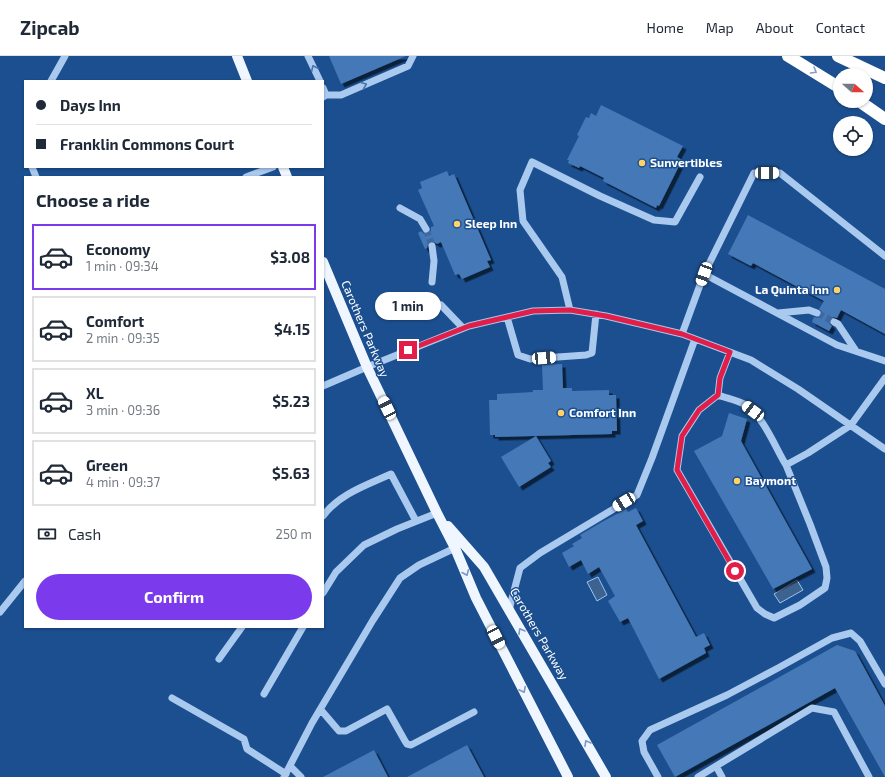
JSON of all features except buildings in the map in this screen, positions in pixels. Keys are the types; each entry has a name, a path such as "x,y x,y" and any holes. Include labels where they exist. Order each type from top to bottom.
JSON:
{"highway":[{"path":"788,56 833,84"},
{"path":"838,56 885,78"},
{"path":"870,108 885,119"}],"main road":[{"path":"237,56 247,80"},
{"name":"Carothers Parkway","path":"324,264 366,367 455,548 476,598 568,777"},
{"name":"Carothers Parkway","path":"437,513 484,567 606,777"}],"street":[{"path":"52,80 65,56"},
{"path":"308,56 320,80"},
{"path":"325,96 341,95 408,66 413,56"},
{"path":"570,310 562,277 523,221 520,190 532,162 600,196 654,220 676,222 700,177"},
{"path":"249,176 270,168"},
{"path":"682,334 704,274 754,173 780,173 885,256"},
{"path":"400,208 420,219 426,229"},
{"path":"432,246 434,261 432,282"},
{"path":"704,274 837,345 885,361"},
{"path":"441,305 463,328"},
{"path":"324,386 463,328 533,311 570,310 596,314 682,334 730,352 757,364 798,388 885,449"},
{"path":"778,313 809,310 817,313"},
{"path":"507,317 518,355 530,359 586,355 592,353 596,314"},
{"path":"834,322 838,324 856,351"},
{"path":"509,610 520,568 540,553 636,495 652,458 695,339"},
{"path":"718,395 743,404 753,411 763,424 786,465 826,567 827,578 825,588 800,606 774,618 757,608 677,470 682,436 699,410 718,395 720,378 730,352"},
{"path":"786,465 808,453 851,424 885,378"},
{"path":"324,514 328,508 353,491 391,474 416,521"},
{"path":"324,591 336,572 364,545 437,513"},
{"path":"172,698 244,739 247,749 285,776 373,620 400,578 419,565 455,548"},
{"path":"0,612 24,582"},
{"path":"219,659 241,628"},
{"path":"264,694 302,628"},
{"path":"658,777 644,752 642,741 650,730 727,695 832,638 850,633 860,640 885,684"},
{"path":"698,777 812,708 834,712 869,777"},
{"path":"321,710 339,730 346,732 387,709 407,744 411,744 474,712"},
{"path":"716,766 722,777"},
{"path":"291,767 301,777"}],"water":[{"path":"598,577 607,595 597,601 587,582"},
{"path":"797,580 803,590 780,603 774,594"}],"tunnel":[{"path":"426,229 432,246"},
{"path":"817,313 834,322"}],"place":[{"name":"Sunvertibles","path":"642,163"},
{"name":"Sleep Inn","path":"457,224"},
{"name":"La Quinta Inn","path":"837,290"},
{"name":"Comfort Inn","path":"561,413"},
{"name":"Baymont","path":"737,481"}],"route":[{"path":"408,350 469,326 533,311 570,310 606,316 682,334 730,352 720,378 718,395 699,410 682,436 677,470 735,571"}]}
